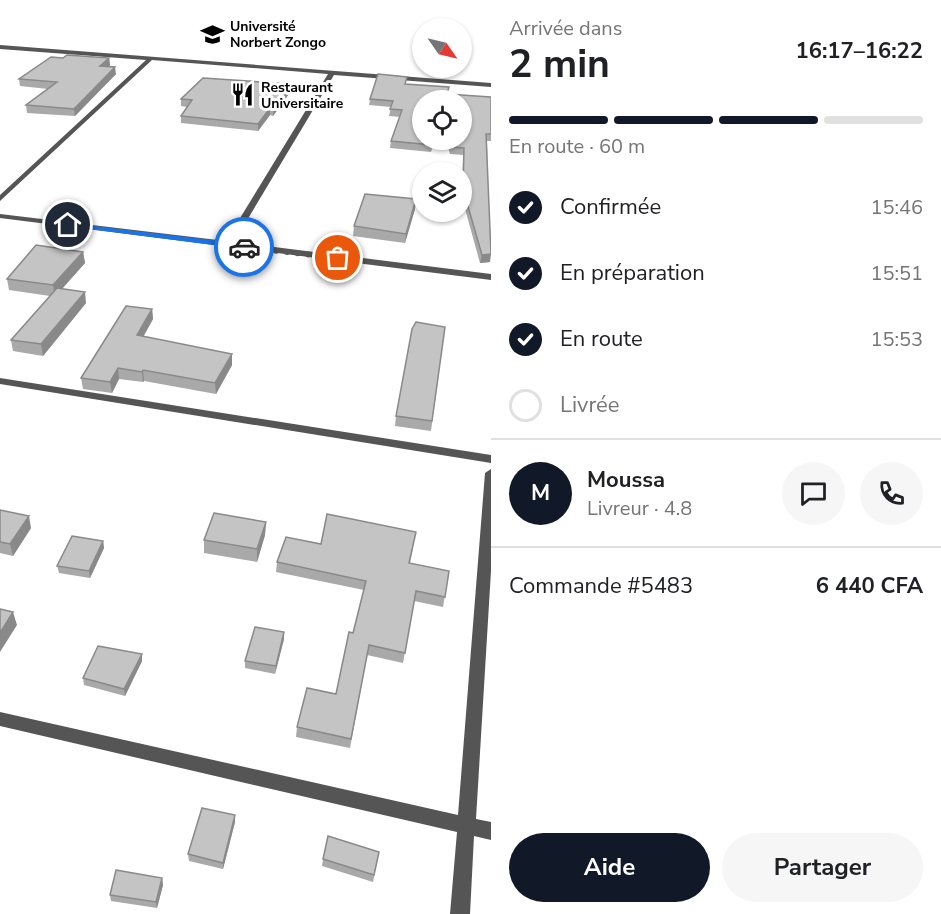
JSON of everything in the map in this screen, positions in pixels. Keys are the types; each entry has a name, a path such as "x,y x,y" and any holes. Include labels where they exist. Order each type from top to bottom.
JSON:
{"street":[{"path":"0,47 491,85"},
{"path":"0,199 150,59"},
{"path":"228,245 332,73"},
{"path":"0,216 491,277"},
{"path":"0,381 491,459"},
{"path":"460,914 491,473"},
{"path":"0,719 491,831"}],"building":[{"path":"67,55 109,58 100,66 115,67 74,109 26,105 57,82 19,79 51,57 63,58"},
{"path":"378,74 407,77 405,84 449,87 448,90 412,90 412,143 391,141 402,110 390,109 393,101 370,99"},
{"path":"203,78 292,84 258,124 181,116 192,100 181,99"},
{"path":"472,96 491,97 491,134 486,134 491,254 482,255 472,220 472,162 464,162 464,150 472,150"},
{"path":"365,194 412,199 412,213 406,234 354,226"},
{"path":"36,245 83,252 53,285 7,279"},
{"path":"57,288 85,292 41,344 11,340"},
{"path":"126,306 152,309 137,335 232,354 215,383 143,370 142,372 118,368 110,382 81,378"},
{"path":"416,322 445,327 432,421 396,416 412,329"},
{"path":"0,510 29,516 10,544 0,542"},
{"path":"214,513 266,522 257,549 204,540"},
{"path":"327,514 416,532 409,563 449,571 445,597 416,591 405,653 369,645 351,739 297,727 307,688 336,694 349,632 353,633 366,581 277,562 286,537 321,544"},
{"path":"72,536 103,541 89,571 57,566"},
{"path":"0,609 13,612 0,633"},
{"path":"255,627 284,632 276,666 245,661"},
{"path":"98,646 142,654 124,689 83,678"},
{"path":"202,808 235,815 223,863 188,854"},
{"path":"328,836 379,852 374,875 323,859"},
{"path":"116,870 162,878 156,902 110,895"}],"way so far":[{"path":"244,247 338,258"}],"place":[{"name":"Université Norbert Zongo","path":"212,34"},
{"name":"Restaurant Universitaire","path":"243,95"}],"route":[{"path":"68,225 244,247"}]}
